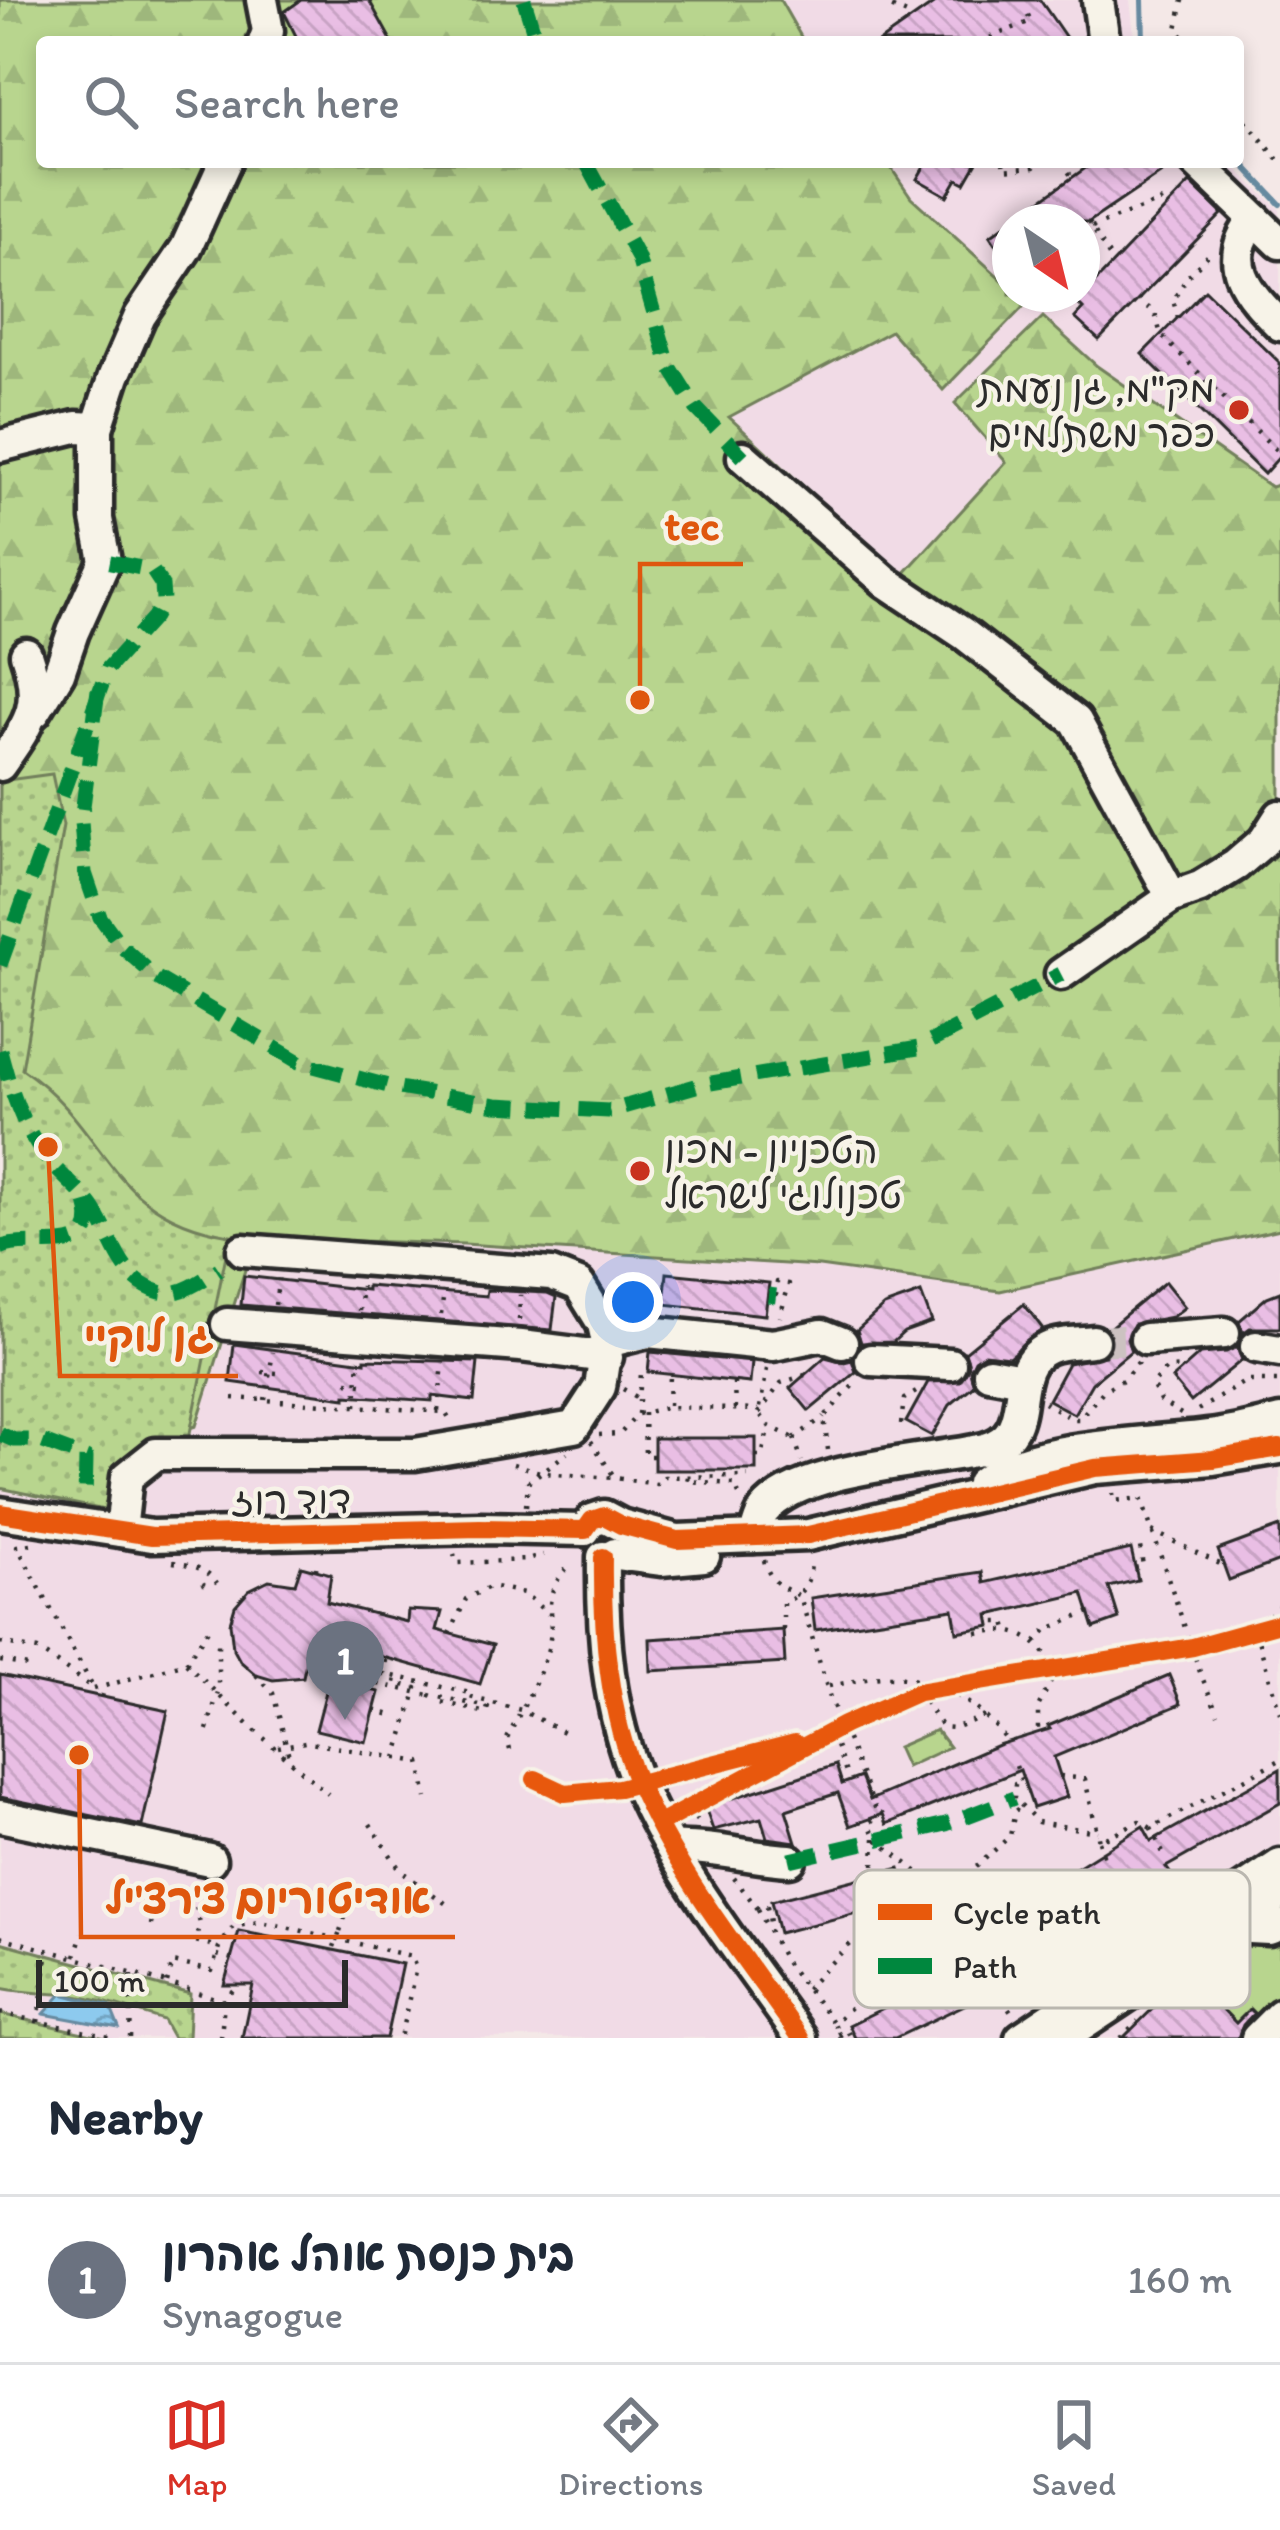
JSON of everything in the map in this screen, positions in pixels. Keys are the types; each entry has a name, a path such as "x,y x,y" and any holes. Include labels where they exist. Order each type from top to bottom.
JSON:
{"street":[{"path":"262,0 267,36"},
{"path":"1098,0 1103,36"},
{"path":"0,764 59,673 105,561 97,519 97,428 140,316 186,248 222,168"},
{"path":"1202,168 1280,243"},
{"path":"1256,219 1240,239 1236,261 1249,288 1280,325"},
{"path":"0,446 76,427 97,428"},
{"path":"743,457 886,582 964,634 1076,722 1172,897"},
{"path":"35,712 36,682 13,652 73,632"},
{"path":"1061,974 1172,897 1236,865 1264,841 1280,816"},
{"path":"121,1531 128,1478 156,1454 415,1454 574,1426 599,1387 607,1349 603,1324 579,1285 551,1274 243,1250"},
{"path":"227,1324 607,1349 648,1332 772,1348 822,1335 842,1343"},
{"path":"1146,1339 1224,1333"},
{"path":"750,1524 795,1490 877,1465 1003,1442 1033,1383 1041,1351 1093,1341"},
{"path":"863,1372 950,1364"},
{"path":"989,1372 1033,1383"},
{"path":"968,1495 998,1469 1034,1457 1222,1434 1280,1421"},
{"path":"801,2038 702,1901 637,1781 606,1657 613,1545 677,1540 750,1524 808,1535 1095,1468 1213,1459 1280,1448"},
{"name":"דוד רוז","path":"0,1513 152,1536 584,1530 598,1517 610,1517 613,1545"},
{"path":"0,1816 200,1872"},
{"path":"672,1848 790,1860"},
{"path":"1250,1884 1280,1864"},
{"path":"1250,1915 1280,1894"},
{"path":"1250,1927 1280,1925"},
{"path":"1021,2033 1059,2008"},
{"path":"1064,2038 1109,2008"},
{"path":"1257,2038 1280,2015"}],"path":[{"path":"888,0 886,5 914,17"},
{"path":"1182,36 1177,29 1183,0"},
{"path":"994,36 1031,21 1025,8"},
{"path":"1244,118 1280,162"},
{"path":"1066,168 1072,177"},
{"path":"1114,264 1091,225 1162,201"},
{"path":"1178,318 1173,300 1188,276 1214,249 1229,241"},
{"path":"1138,299 1155,313 1162,335 1280,454"},
{"path":"277,1292 280,1270"},
{"path":"648,1332 657,1280 667,1281"},
{"path":"758,1412 789,1284 777,1282 776,1296"},
{"path":"359,1317 361,1291"},
{"path":"440,1321 444,1294"},
{"path":"519,1323 520,1299"},
{"path":"265,1400 272,1360"},
{"path":"1186,1366 1167,1368 1152,1384 1160,1401 1180,1414 1194,1412 1246,1381 1280,1381"},
{"path":"356,1406 358,1367"},
{"path":"438,1412 442,1372"},
{"path":"794,1438 824,1417 863,1372"},
{"path":"641,1373 645,1456 654,1456"},
{"path":"669,1407 670,1375"},
{"path":"758,1412 781,1383 805,1375"},
{"path":"1033,1383 1048,1407 1079,1419 1105,1389 1123,1381"},
{"path":"347,1382 360,1383"},
{"path":"734,1382 735,1410"},
{"path":"901,1424 904,1400 925,1388"},
{"path":"233,1398 445,1412 452,1425"},
{"path":"615,1478 588,1436 620,1434 641,1414 669,1407 758,1412 769,1426 794,1438 798,1449"},
{"path":"824,1417 830,1462"},
{"path":"756,1456 762,1456 769,1426"},
{"path":"526,1507 529,1481 566,1454"},
{"path":"529,1470 657,1484 664,1477 748,1476"},
{"path":"688,1477 687,1481 735,1484 750,1524"},
{"path":"1111,1484 1114,1501 1141,1498 1218,1714"},
{"path":"1152,1531 1224,1566"},
{"path":"16,1546 94,1689"},
{"path":"808,1546 812,1564 800,1596 827,1686 881,1814 869,1822 875,1838 874,1867 880,1870"},
{"path":"1135,1568 1143,1566 1140,1547 1160,1555"},
{"path":"453,1548 457,1563 528,1560 552,1550"},
{"path":"316,1570 318,1552"},
{"path":"167,1562 194,1566 212,1575 214,1586 202,1583"},
{"path":"510,1750 507,1739 549,1648 554,1582 571,1564"},
{"path":"767,1573 800,1596"},
{"path":"450,1634 466,1599 491,1586 524,1593 548,1614"},
{"path":"783,1630 783,1603 800,1596"},
{"path":"1280,1605 1256,1630 1280,1713"},
{"path":"992,1612 994,1622 1005,1622 1006,1630"},
{"path":"1036,1642 1046,1630 1090,1612"},
{"path":"94,1689 186,1663 211,1625"},
{"path":"977,1633 1016,1630 1036,1642 1057,1670 1038,1707 1038,1733"},
{"path":"207,1730 218,1692 218,1636"},
{"path":"0,1643 38,1650 94,1689"},
{"path":"0,1660 34,1667"},
{"path":"386,1660 384,1674 470,1693 468,1700"},
{"path":"186,1663 328,1794"},
{"path":"256,1675 273,1693 289,1758"},
{"path":"396,1676 395,1683 417,1688 396,1758"},
{"path":"827,1686 889,1676 941,1688 987,1715 1009,1744"},
{"path":"452,1689 455,1677"},
{"path":"372,1691 374,1683 521,1710 563,1732"},
{"path":"917,1692 942,1727 954,1728 987,1715"},
{"path":"438,1701 486,1713 488,1707 468,1700"},
{"path":"374,1710 391,1715"},
{"path":"832,1735 846,1773 840,1775"},
{"path":"278,1747 305,1742 420,1762 427,1798"},
{"path":"1150,1828 1280,1760"},
{"path":"1016,1766 1022,1782 1015,1784 1014,1798 1020,1808 1038,1822 1097,1832"},
{"path":"679,1772 724,1768 753,1776"},
{"path":"1060,1776 1085,1779 1105,1862"},
{"path":"974,1870 1010,1836 1015,1810 1020,1808"},
{"path":"693,1815 702,1813 705,1825"},
{"path":"1099,1841 1139,1821 1150,1828 1162,1853"},
{"path":"370,1824 401,1871 452,1909"},
{"path":"875,1838 915,1870"},
{"path":"200,1872 200,1924 195,1941 232,1958"},
{"path":"151,1925 155,1900"},
{"path":"767,1907 770,1922 776,1921"},
{"path":"758,1909 785,1961 840,2036 847,2030 851,2038"},
{"path":"334,1947 346,1914"},
{"path":"167,1983 173,1962 212,1971 233,1927 259,1922 411,1957 416,1968 400,2038"},
{"path":"75,1958 82,1933"},
{"path":"339,1934 356,1943"},
{"path":"0,1936 224,2001"},
{"path":"806,1989 854,1946"},
{"path":"38,2022 48,1950"},
{"path":"130,2038 132,1973"},
{"path":"221,2038 224,2001 237,1985"},
{"path":"833,2023 854,2003"},
{"path":"0,2013 114,2038"}],"shaded area":[{"path":"172,0 1130,0 1135,36 188,36"},
{"name":"הטכניון - מכון טכנולוגי לישראל","path":"151,168 1235,168 1280,210 1280,2038 0,2038 0,304"}],"green space":[{"path":"0,0 780,0 801,36 36,36 36,168 891,168 911,197 992,271 992,312 1018,312 943,390 891,331 729,417 901,577 1006,462 955,403 1043,317 1097,366 1271,487 1280,484 1280,1229 1000,1291 819,1266 464,1244 255,1238 196,1426 39,1471 0,831"},
{"path":"52,774 63,826 22,1069 74,1117 133,1190 189,1225 230,1235 189,1438 154,1441 130,1454 114,1477 104,1510 0,1488 0,781"},
{"path":"936,1730 949,1747 906,1767 897,1747"},
{"path":"1280,1927 1280,2038 1141,2038 1174,2008 1250,2008 1250,1946"},
{"path":"0,1942 190,1994 188,2038 173,2038 163,2020 111,2004 0,1988"},
{"path":"0,2014 105,2038 0,2038"}],"water":[{"path":"62,1994 110,2006 119,2028 44,2014"}],"building":[{"path":"301,0 369,0 389,36 296,36 284,12"},
{"path":"939,0 1040,0 1065,36 888,36"},
{"path":"923,168 974,168 965,183 957,179 947,196 917,179"},
{"path":"1086,168 1160,168 1163,172 1100,215 1100,204 1035,204"},
{"path":"1190,183 1222,214 1099,340 1075,318 1080,312 1100,312 1100,277"},
{"name":"מק\"מ, גן נעמת כפר משתלמים","path":"1205,290 1280,363 1280,456 1264,474 1142,354"},
{"path":"667,1273 769,1283 765,1315 664,1304"},
{"path":"244,1276 367,1290 367,1286 486,1296 487,1290 556,1297 552,1330 241,1305"},
{"path":"1165,1282 1185,1307 1172,1317 1134,1324 1127,1339 1131,1351 1092,1383 1074,1414 1048,1400 1068,1363 1105,1356 1112,1340 1108,1329"},
{"path":"1280,1292 1280,1328 1250,1328 1243,1333 1239,1321"},
{"path":"921,1293 932,1322 904,1332 893,1342 861,1343 857,1330 884,1306"},
{"path":"1024,1304 1043,1329 1009,1357 984,1354 975,1360 970,1371 974,1385 950,1405 932,1436 906,1422 928,1382 960,1381 969,1366 965,1352"},
{"path":"234,1344 365,1362 478,1362 474,1401 432,1396 432,1401 346,1398 230,1382"},
{"path":"1237,1347 1242,1360 1191,1402 1172,1379 1200,1354"},
{"path":"650,1352 752,1362 750,1383 648,1372"},
{"path":"825,1357 852,1360 856,1372 809,1411 790,1388"},
{"path":"654,1438 756,1438 756,1470 654,1470"},
{"path":"1280,1527 1280,1561 1229,1580 1218,1550"},
{"path":"1131,1549 1138,1580 1109,1587 1119,1619 1094,1628 1083,1593 989,1615 991,1626 957,1632 953,1609 815,1630 811,1598 982,1572 984,1583"},
{"path":"301,1566 331,1574 327,1602 407,1622 408,1610 442,1612 437,1630 493,1645 480,1684 311,1637 303,1677 273,1680 256,1675 233,1648 230,1623 235,1606 249,1590 269,1580 295,1584"},
{"path":"783,1630 785,1663 651,1671 650,1639"},
{"path":"0,1675 168,1711 142,1826 0,1797"},
{"path":"1169,1675 1181,1704 1054,1757 1067,1797 1033,1808 1020,1770 887,1824 883,1814 850,1826 838,1793 786,1810 796,1842 767,1838 761,1818 713,1830 705,1807 836,1765 842,1784 861,1777 870,1800 998,1745 1050,1729 1048,1726"},
{"path":"329,1680 379,1692 366,1742 316,1730"},
{"path":"1280,1769 1280,1803 1166,1867 1168,1870 1073,1870 1143,1826 1151,1841"},
{"path":"854,1880 854,1914 779,1933 771,1901"},
{"path":"239,1931 402,1964 386,2038 242,2038 253,1985 224,1985"},
{"path":"884,2008 958,2008 895,2038 855,2038 849,2025"},
{"path":"1154,2008 1221,2008 1236,2023 1250,2009 1254,2013 1238,2038 1123,2038"}],"waterway":[{"path":"1142,0 1143,36"},
{"path":"1244,165 1280,204"}],"tunnel":[{"path":"1093,1341 1146,1339"}],"marked path":[{"path":"524,0 535,36"},
{"path":"589,168 638,258 669,365 696,408 743,457"},
{"path":"0,965 108,668 154,617 163,600 162,585 152,570 105,561"},
{"path":"98,690 81,822 85,873 100,917 122,947 157,978 299,1062 388,1086 496,1105 609,1111 699,1085 918,1048 1061,974"},
{"path":"0,1050 31,1135 93,1208 135,1279 160,1292 176,1292 219,1269"},
{"path":"0,1248 74,1240 84,1234 89,1221 86,1202"},
{"path":"768,1295 776,1296"},
{"path":"0,1434 14,1440 38,1440 86,1458 85,1501"},
{"path":"790,1860 946,1824 1014,1798"}],"cycle path":[{"path":"0,1513 152,1536 585,1530 592,1520 604,1516 677,1540 808,1535 1095,1468 1213,1459 1280,1448"},
{"path":"603,1557 609,1672 638,1783 692,1883 801,2038"},
{"path":"659,1824 844,1725 918,1692 1193,1647 1280,1623"},
{"path":"535,1779 565,1793 619,1788 795,1743"}],"place":[{"name":"מק\"מ, גן נעמת כפר משתלמים","path":"1239,410"},
{"name":"tec","path":"640,700"},
{"name":"גן לוקיי","path":"48,1147"},
{"name":"הטכניון - מכון טכנולוגי לישראל","path":"640,1171"},
{"name":"בית כנסת אוהל אהרון","path":"345,1720"},
{"name":"אודיטוריום צ'רצ'יל","path":"79,1755"}]}
